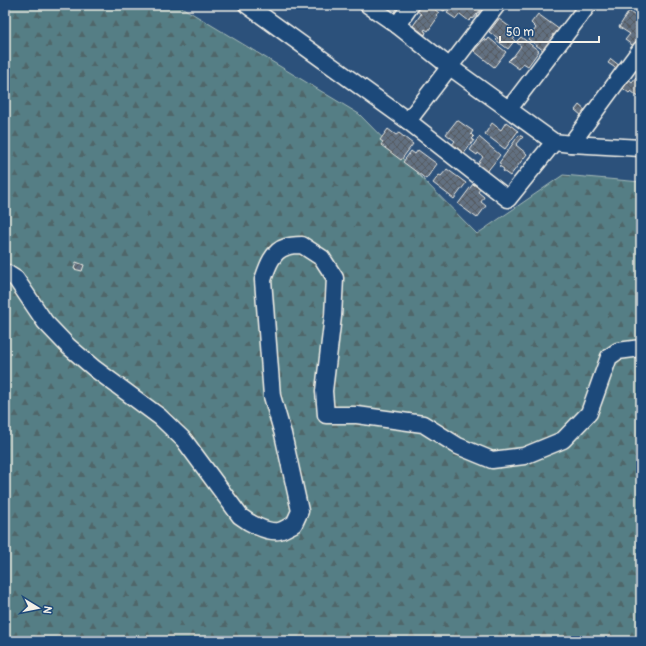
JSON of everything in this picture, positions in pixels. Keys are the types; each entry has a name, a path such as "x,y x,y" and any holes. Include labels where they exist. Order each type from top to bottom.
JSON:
{"street":[{"path":"247,5 408,121 508,199 554,142"},
{"path":"368,5 397,25 450,67 554,142 641,148"},
{"path":"397,25 411,5"},
{"path":"408,121 497,5"},
{"path":"508,109 588,5"},
{"path":"571,144 641,49"},
{"path":"5,272 16,279 45,322 68,346 95,369 160,417 184,440 240,516 249,524 278,531 294,524 300,511 285,441 272,396 263,280 269,263 275,255 285,247 302,245 322,258 336,278 324,391 326,415 357,415 423,424 458,446 492,460 524,456 563,440 589,413 609,357 618,351 641,348"}],"green space":[{"path":"5,5 178,5 359,114 477,234 563,175 641,182 641,641 5,641"}],"building":[{"path":"415,5 429,5 439,13 436,15 438,17 428,31 425,29 425,35 413,26 421,14 413,8"},
{"path":"434,5 447,5 447,8 444,11"},
{"path":"453,5 478,5 482,8 473,19 472,18 469,21 460,14 456,19 447,13"},
{"path":"629,11 641,21 641,39 635,47 625,40 630,34 619,27"},
{"path":"538,14 560,30 555,35 553,34 552,36 554,38 544,51 528,39 536,28 531,23"},
{"path":"499,19 518,33 508,49 496,40 498,38 489,32"},
{"path":"521,37 539,51 528,66 523,63 519,69 508,61 521,46 516,42"},
{"path":"489,38 506,52 494,67 474,51 484,39 487,41"},
{"path":"611,59 620,66 617,69 608,63"},
{"path":"641,73 641,99 631,91 629,93 620,86 627,78 632,82"},
{"path":"579,105 586,111 582,116 575,110"},
{"path":"457,120 473,131 471,134 474,137 472,139 474,140 463,155 451,146 455,141 446,134"},
{"path":"506,122 518,131 505,149 485,134 492,123 501,130"},
{"path":"388,129 396,135 399,133 413,144 401,160 381,145 383,142 380,140"},
{"path":"519,135 523,137 516,145 527,154 510,176 503,171 504,169 499,166 501,164 499,163"},
{"path":"479,137 500,155 486,173 477,165 483,157 470,150"},
{"path":"418,150 437,164 426,179 403,162 411,151 415,154"},
{"path":"447,169 466,183 454,199 433,183 439,175 441,176"},
{"path":"473,184 480,189 478,192 484,197 481,202 486,206 477,218 458,204"},
{"path":"76,262 84,265 82,271 74,269"}]}
